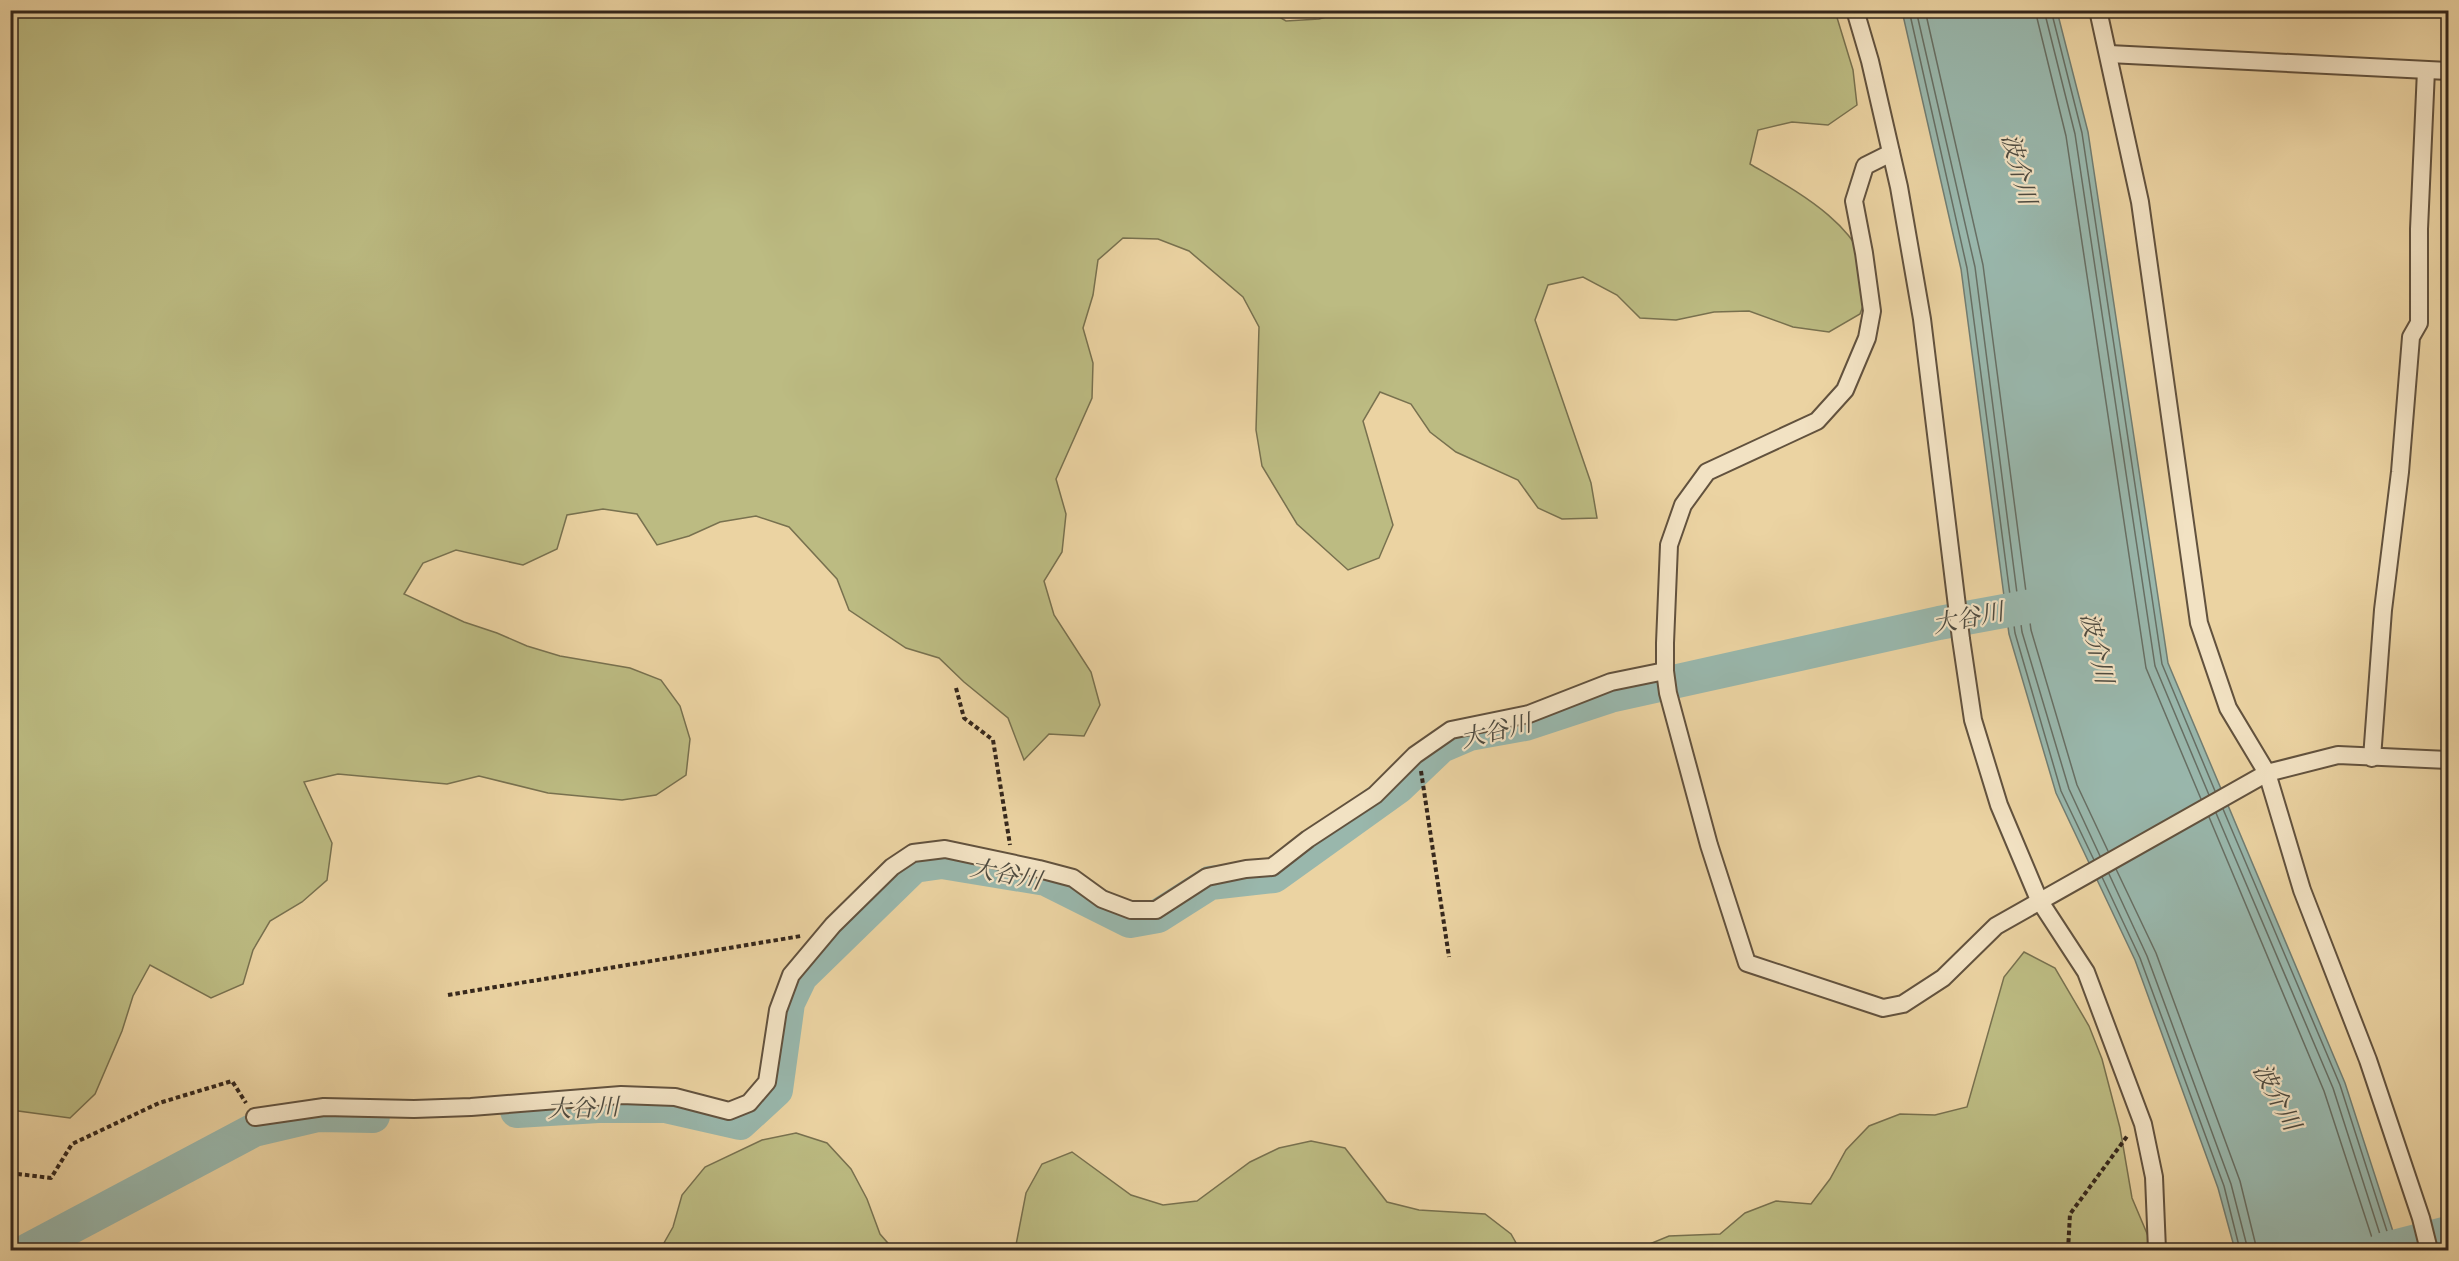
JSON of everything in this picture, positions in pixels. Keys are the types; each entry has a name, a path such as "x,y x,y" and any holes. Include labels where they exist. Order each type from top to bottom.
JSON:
{"street":[{"path":"1855,10 1870,61 1891,153 1922,319 1973,720 1999,805 2086,972 2140,1117 2154,1177 2157,1251"},
{"path":"2098,10 2140,202 2199,623 2228,708 2261,776 2302,890 2368,1060 2421,1218 2429,1251"},
{"path":"2109,54 2448,71"},
{"path":"2372,758 2383,610 2400,472 2411,337 2420,323 2419,229 2426,70"},
{"path":"1891,153 1865,166 1854,201 1872,311 1867,338 1845,390 1817,421 1707,472 1683,505 1670,545 1665,671 1668,693 1709,845 1747,963 1883,1008 1904,1004 1943,978 1996,926 2261,776 2338,755 2448,760"},
{"path":"255,1117 324,1107 460,1108 621,1095 675,1097 729,1111 749,1103 767,1082 778,1010 791,975 829,931 892,867 913,853 945,849 1073,878 1102,899 1131,910 1156,910 1207,877 1246,869 1272,867 1308,839 1375,795 1415,755 1451,730 1529,714 1611,682 1665,671"}],"path":[{"path":"956,688 964,718 993,740 1013,864"},
{"path":"1422,778 1449,957"},
{"path":"448,995 829,931"},
{"path":"10,1173 51,1178 72,1144 159,1103 232,1081 255,1117"},
{"path":"2068,1251 2070,1214 2140,1117"}],"shaded area":[{"path":"1267,10 1286,21 1319,19 1351,10 1385,15 1445,10 1835,11 1853,70 1857,105 1828,125 1792,122 1758,130 1750,164 1822,210 1853,241 1870,279 1869,292 1860,314 1829,332 1793,327 1749,311 1714,312 1676,320 1640,318 1617,295 1583,277 1548,285 1535,320 1591,483 1597,518 1562,519 1538,508 1518,480 1456,452 1430,432 1411,404 1380,392 1363,421 1393,525 1379,558 1348,570 1297,524 1262,466 1256,430 1259,327 1243,297 1189,251 1158,239 1123,238 1098,260 1093,295 1083,328 1093,363 1092,398 1056,479 1066,514 1062,552 1044,581 1054,615 1091,672 1100,705 1084,736 1049,734 1024,760 1008,718 939,658 906,648 849,610 837,579 789,527 756,516 720,522 689,536 657,545 637,514 603,509 567,515 557,549 523,565 456,550 423,563 404,594 464,622 527,646 560,656 630,668 661,680 680,706 690,739 686,775 656,795 622,800 548,793 479,776 447,784 338,774 304,782 332,843 327,880 302,902 270,921 253,950 243,984 211,998 150,965 133,996 122,1031 95,1094 70,1118 11,1110 10,11"},
{"path":"2024,952 2055,968 2089,1026 2102,1059 2120,1128 2132,1198 2154,1250 1635,1250 1669,1236 1720,1234 1745,1213 1776,1201 1811,1204 1830,1179 1846,1150 1869,1126 1900,1114 1935,1115 1967,1107 2004,977"},
{"path":"796,1133 827,1143 851,1169 867,1199 880,1234 894,1250 660,1250 673,1227 682,1195 705,1167 762,1140"},
{"path":"1311,1141 1345,1148 1387,1202 1419,1210 1485,1214 1511,1234 1520,1250 1015,1250 1026,1193 1042,1164 1072,1152 1131,1195 1163,1205 1197,1201 1250,1162 1279,1148"}],"water":[{"name":"波介川","path":"1902,11 2057,11 2088,132 2168,663 2345,1083 2399,1250 2235,1250 2218,1188 2135,960 2056,793 2009,634 1961,269"}],"waterway":[{"name":"大谷川","path":"517,1111 598,1106 665,1106 740,1123 776,1090 788,1003 801,976 914,866 942,862 1046,879 1130,921 1158,916 1210,883 1274,876 1398,787 1441,746 1469,734 1525,724 1610,696 1939,623 2053,602"},
{"name":"大谷川","path":"28,1250 254,1130 318,1115 373,1116"},
{"path":"2382,1250 2448,1233"}]}
